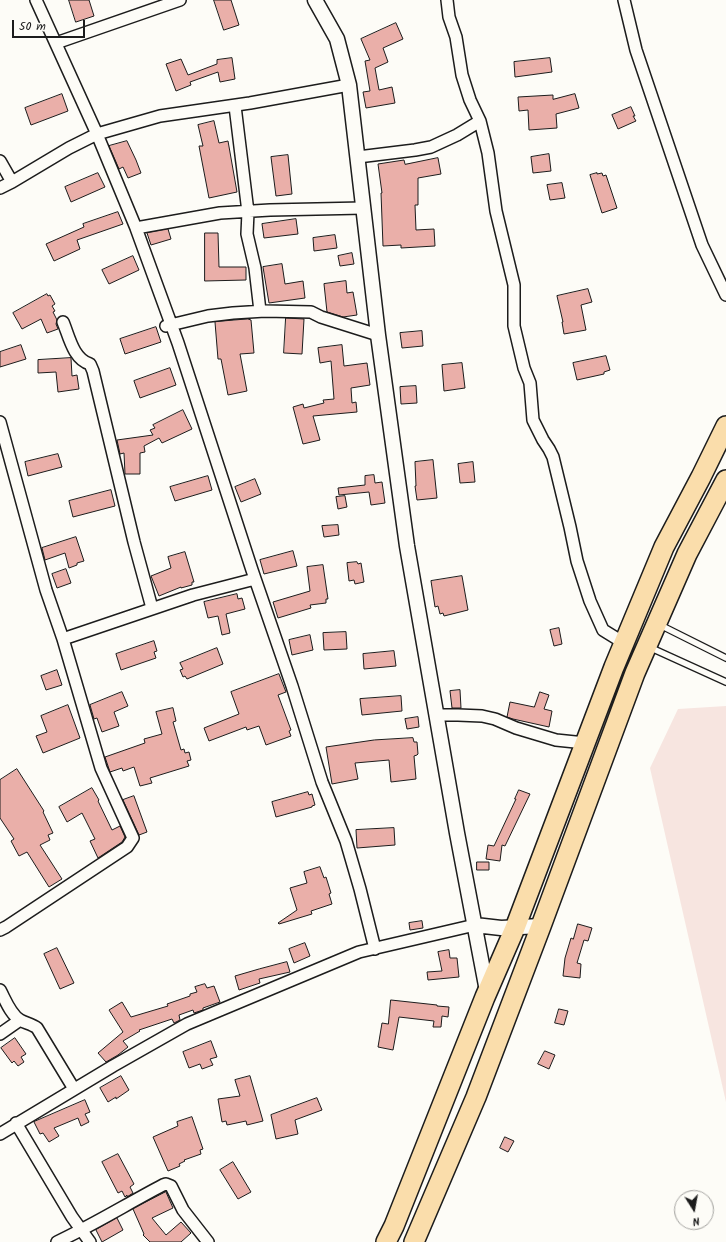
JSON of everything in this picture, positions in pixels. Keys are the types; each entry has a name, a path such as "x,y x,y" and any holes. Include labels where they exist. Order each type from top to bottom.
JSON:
{"highway":[{"path":"386,1242 394,1226 487,991 515,928 586,739 664,547 726,426"},
{"path":"414,1242 476,1097 646,646 687,554 723,485 701,477"},
{"path":"586,739 608,744"}],"street":[{"path":"36,0 97,134 136,228 178,343 292,686 322,782 346,842 360,889 375,949"},
{"path":"56,43 180,0"},
{"path":"315,0 337,40 349,85 378,335 407,546 457,833 487,991"},
{"path":"447,0 456,37 462,75 470,100 480,121 488,153 496,211 514,285 514,326 524,368 530,383 533,420 553,457 577,561 590,601 603,630 624,643"},
{"path":"624,0 636,50 702,245 726,295"},
{"path":"0,188 69,148 97,134 160,116 235,106 349,85"},
{"path":"235,106 248,212 247,234 255,268 260,311"},
{"path":"358,157 431,147 457,135 480,121"},
{"path":"0,162 12,182"},
{"path":"136,228 220,213 363,208"},
{"path":"166,326 208,316 233,313 260,311 311,312 321,317 378,335"},
{"path":"63,322 76,354 85,363 90,364 93,371 134,542 152,608"},
{"path":"0,422 46,590 63,639 101,768 132,838 127,847 13,923 0,930"},
{"path":"63,639 152,608 255,578"},
{"path":"436,715 482,716 556,740 586,739"},
{"path":"0,1134 16,1123 187,1024 359,952 475,924 501,928 541,926"},
{"path":"0,990 11,1010 20,1020 34,1025 37,1028 74,1089"},
{"path":"0,1034 20,1020"},
{"path":"16,1123 72,1217 90,1242"},
{"path":"57,1242 166,1184 171,1186 183,1210 208,1242"}],"lane":[{"path":"656,624 726,658"},
{"path":"646,646 726,682"}],"shaded area":[{"path":"726,706 726,1102 650,768 678,709"}],"building":[{"path":"69,0 89,0 94,16 76,22"},
{"path":"214,0 231,0 239,25 224,30"},
{"path":"396,23 403,39 383,48 388,62 375,68 379,90 392,87 395,103 366,108 363,92 370,91 365,61 370,60 361,39"},
{"path":"232,58 235,79 220,82 218,72 190,82 191,85 176,91 166,64 181,59 188,75 217,64 217,60"},
{"path":"550,58 552,72 515,77 514,62"},
{"path":"62,94 68,111 31,125 25,108"},
{"path":"575,94 579,108 556,114 557,128 529,130 528,110 519,111 518,97 553,95 553,99"},
{"path":"631,107 636,121 618,129 612,115"},
{"path":"214,121 219,143 228,141 237,192 209,198 199,146 203,146 198,125"},
{"path":"127,141 141,173 128,178 123,167 119,169 109,146"},
{"path":"549,154 551,171 533,173 531,157"},
{"path":"288,155 292,194 276,196 271,157"},
{"path":"438,158 441,174 418,178 418,205 415,205 416,230 434,229 435,246 401,248 401,245 383,246 382,193 378,164 404,160 405,164"},
{"path":"98,173 105,187 71,202 65,187"},
{"path":"602,173 603,176 606,175 617,208 602,213 590,175"},
{"path":"562,183 565,198 550,200 547,185"},
{"path":"118,212 123,224 77,240 80,249 54,261 46,244 84,227 83,224"},
{"path":"296,219 298,234 264,238 262,224"},
{"path":"168,229 171,239 151,245 147,233"},
{"path":"205,233 218,233 219,267 246,267 246,280 205,281"},
{"path":"335,235 337,248 314,251 313,238"},
{"path":"352,253 354,264 340,266 338,256"},
{"path":"133,256 139,270 109,284 102,270"},
{"path":"282,264 285,284 303,281 305,298 269,303 263,267"},
{"path":"346,281 347,293 353,292 357,315 343,317 327,312 324,284"},
{"path":"588,289 592,302 581,305 586,330 564,334 557,296"},
{"path":"47,294 48,296 50,295 55,304 52,306 55,311 53,312 57,320 56,324 58,329 47,333 41,319 22,329 13,313"},
{"path":"286,318 304,319 302,354 284,353"},
{"path":"251,320 254,353 240,354 247,391 228,395 221,359 218,359 215,322"},
{"path":"156,327 161,342 125,354 120,339"},
{"path":"422,331 423,346 402,348 400,333"},
{"path":"21,345 26,359 0,367 0,352"},
{"path":"342,345 344,366 367,363 370,385 351,388 352,403 356,402 357,412 313,416 320,440 303,444 293,407 303,404 304,408 324,403 323,400 334,399 331,361 320,363 318,348"},
{"path":"606,356 610,370 604,372 604,374 577,380 573,363"},
{"path":"71,358 72,376 77,375 79,389 58,392 56,372 38,373 38,360"},
{"path":"462,363 465,388 444,391 442,365"},
{"path":"170,368 176,385 140,398 134,381"},
{"path":"416,386 417,403 401,404 400,387"},
{"path":"183,410 192,429 162,443 159,438 144,446 145,452 140,453 140,474 125,474 124,453 120,454 117,440 153,435 150,430 155,428 153,425"},
{"path":"58,454 62,467 28,476 25,462"},
{"path":"433,460 437,498 417,500 415,486 415,462"},
{"path":"473,462 475,482 460,483 458,464"},
{"path":"374,475 375,483 382,482 385,503 371,505 369,492 339,495 338,488 365,485 365,476"},
{"path":"208,476 212,490 175,501 170,487"},
{"path":"255,479 261,494 241,502 235,487"},
{"path":"111,490 115,506 73,517 69,501"},
{"path":"345,496 347,507 338,509 336,497"},
{"path":"338,525 339,535 324,537 322,526"},
{"path":"76,537 84,561 69,568 65,553 45,560 42,548"},
{"path":"293,551 297,566 264,574 260,560"},
{"path":"185,552 194,582 192,582 192,585 181,587 159,596 151,576 171,568 168,557"},
{"path":"357,562 358,564 361,563 364,582 355,584 354,580 349,581 347,563"},
{"path":"323,565 328,599 326,599 326,603 310,605 311,608 278,618 273,602 310,591 307,567"},
{"path":"66,569 71,583 57,588 52,574"},
{"path":"462,576 468,610 444,616 443,613 440,614 438,606 435,607 431,581"},
{"path":"237,594 238,599 242,598 245,609 226,614 230,633 222,635 218,616 208,618 204,602"},
{"path":"559,628 562,644 554,646 550,630"},
{"path":"346,632 347,649 324,650 323,633"},
{"path":"310,635 313,650 292,655 289,640"},
{"path":"154,641 157,651 154,652 156,658 121,670 116,654"},
{"path":"217,648 223,664 187,679 185,676 183,677 180,670 183,669 180,663"},
{"path":"394,651 396,666 364,669 363,654"},
{"path":"57,670 62,685 46,690 41,676"},
{"path":"279,674 286,692 278,695 291,730 289,731 291,736 266,745 259,726 247,730 246,727 209,741 204,728 239,714 231,692"},
{"path":"460,690 461,708 452,708 450,691"},
{"path":"122,692 128,706 114,712 119,726 102,732 97,718 94,719 90,705"},
{"path":"540,692 549,695 544,709 552,711 549,727 507,717 510,702 534,707"},
{"path":"401,696 402,711 362,715 360,699"},
{"path":"68,705 80,738 43,753 36,736 47,732 41,716"},
{"path":"173,708 176,721 173,722 181,750 184,749 185,753 189,752 191,760 187,761 189,766 150,778 152,783 140,786 134,767 123,771 122,768 110,772 105,757 145,743 144,739 162,734 156,712"},
{"path":"418,717 419,727 407,729 405,719"},
{"path":"413,738 414,742 417,742 418,754 414,756 416,779 391,782 389,760 355,763 358,779 332,784 326,747 374,740"},
{"path":"17,769 44,811 43,812 53,833 48,835 50,840 40,845 62,879 49,887 27,852 19,856 11,841 14,839 0,818 0,780"},
{"path":"92,788 112,830 120,826 125,837 122,842 98,858 90,841 95,839 82,813 67,822 59,807"},
{"path":"519,790 530,794 505,846 502,845 500,861 486,859 488,845 494,846"},
{"path":"308,792 309,795 312,794 315,805 276,817 272,802"},
{"path":"134,796 147,832 139,835 123,800"},
{"path":"394,828 395,845 357,848 356,830"},
{"path":"477,862 489,862 489,870 477,870"},
{"path":"320,867 324,878 326,877 331,893 329,894 332,904 311,911 312,914 279,924 278,923 297,910 290,888 307,883 304,872"},
{"path":"422,921 423,928 410,930 409,923"},
{"path":"578,924 592,928 588,941 584,940 577,963 581,964 580,978 563,976 565,958 571,938 573,939"},
{"path":"305,943 310,956 294,963 289,949"},
{"path":"57,948 74,983 60,989 44,954"},
{"path":"449,950 450,958 457,958 459,977 428,980 427,972 442,971 438,952"},
{"path":"287,962 290,972 259,979 260,983 239,990 235,976"},
{"path":"205,984 207,988 214,986 220,1002 194,1013 193,1010 179,1015 180,1020 174,1023 172,1019 139,1030 140,1031 123,1041 128,1047 106,1062 98,1053 123,1032 109,1010 122,1002 131,1017 168,1006 167,1004 197,992 195,987"},
{"path":"391,1000 449,1007 448,1017 442,1016 441,1027 433,1027 434,1021 399,1017 393,1050 378,1047 382,1023 388,1024"},
{"path":"559,1009 568,1011 564,1025 555,1023"},
{"path":"15,1038 26,1054 21,1057 24,1062 18,1066 14,1061 12,1063 1,1048"},
{"path":"211,1041 217,1057 210,1059 213,1065 202,1069 200,1064 189,1068 183,1052"},
{"path":"545,1051 555,1055 549,1069 538,1064"},
{"path":"121,1076 129,1090 116,1099 116,1097 108,1102 100,1088"},
{"path":"250,1076 263,1121 247,1125 246,1121 227,1125 226,1121 222,1122 218,1099 240,1096 235,1080"},
{"path":"317,1098 322,1110 295,1120 298,1134 276,1139 271,1115"},
{"path":"85,1100 90,1112 85,1114 89,1122 81,1126 78,1118 54,1128 59,1136 49,1142 43,1133 40,1134 34,1122"},
{"path":"192,1117 203,1149 200,1150 201,1154 184,1160 185,1161 179,1164 180,1166 168,1171 153,1137 178,1126 177,1122"},
{"path":"505,1137 514,1141 508,1152 500,1148"},
{"path":"118,1154 134,1184 130,1187 133,1193 127,1197 127,1195 125,1197 122,1191 118,1193 102,1162"},
{"path":"233,1162 251,1192 238,1199 220,1170"},
{"path":"166,1192 173,1208 152,1218 166,1235 181,1222 191,1233 181,1242 150,1242 143,1235 144,1234 133,1209"},
{"path":"117,1218 123,1230 102,1242 96,1230"}]}
